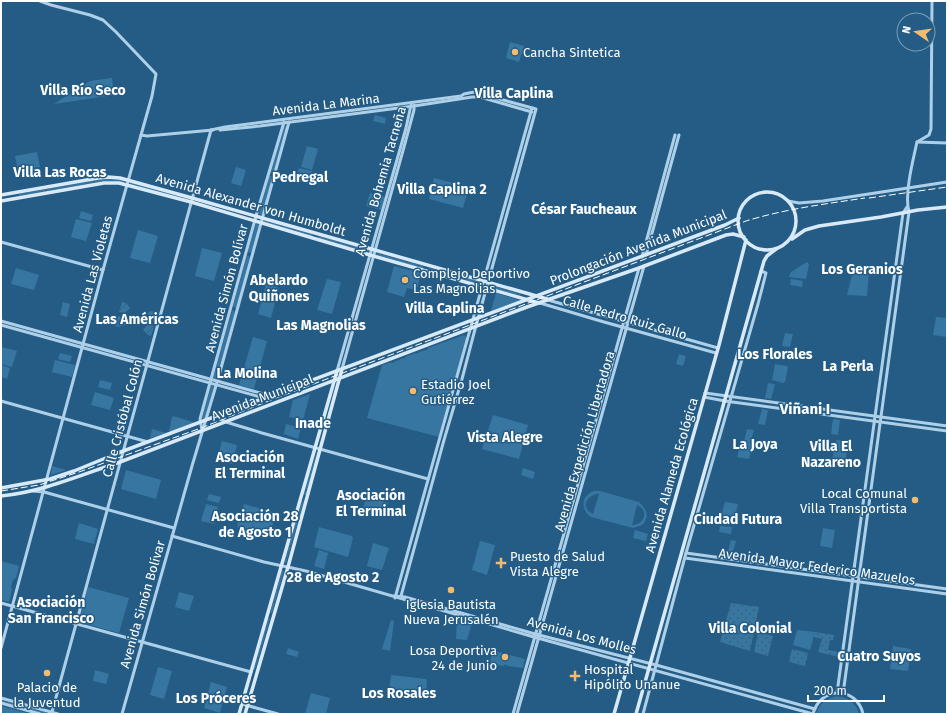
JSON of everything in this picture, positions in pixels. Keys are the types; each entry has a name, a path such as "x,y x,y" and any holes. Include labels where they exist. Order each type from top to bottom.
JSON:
{"main road":[{"name":"Avenida Alexander von Humboldt","path":"1,195 102,178 128,180 538,297"},
{"name":"Avenida Alexander von Humboldt","path":"1,201 104,182 116,183 191,202 486,288 522,304"},
{"name":"Prolongación Avenida Municipal","path":"776,249 760,249 750,245 739,228 741,209 752,196 768,192 775,193 788,201"},
{"path":"787,242 792,236 796,220 794,211 788,201"},
{"path":"636,714 761,271 767,256 805,230 819,226 947,207"},
{"name":"Prolongación Avenida Municipal","path":"522,304 529,300 730,224 739,218"},
{"name":"Prolongación Avenida Municipal","path":"528,307 639,268 726,235 733,234 745,239"},
{"name":"Avenida Alameda Ecológica","path":"614,714 718,348 745,239"},
{"path":"522,304 524,293"},
{"name":"Calle Pedro Ruiz Gallo","path":"538,297 548,300"},
{"name":"Calle Pedro Ruiz Gallo","path":"529,300 540,303"},
{"name":"Avenida Municipal","path":"1,496 23,493 45,487 120,462 476,327 522,304"},
{"name":"Avenida Municipal","path":"1,488 47,480 74,471 472,320 522,304 528,307"},
{"name":"Avenida Bohemia Tacneña","path":"245,714 288,567 342,370"},
{"name":"Avenida Bohemia Tacneña","path":"239,714 337,372"},
{"path":"329,399 334,400"}],"street":[{"name":"Avenida Las Violetas","path":"1,648 126,185 152,96 156,74 122,37 103,20 90,15 51,6 40,1"},
{"path":"837,693 903,213 907,207 912,164 917,142 929,135 931,129 932,1"},
{"name":"Avenida La Marina","path":"141,135 147,136 233,129 283,123 412,105 461,96 474,92 536,111 488,283"},
{"name":"Avenida La Marina","path":"211,130 286,119 412,105"},
{"name":"Avenida Bohemia Tacneña","path":"337,372 374,250 412,105"},
{"path":"395,597 532,110"},
{"path":"286,119 289,122"},
{"name":"Avenida Simón Bolívar","path":"202,430 200,420 210,381 256,216 283,123 286,119"},
{"name":"Avenida Simón Bolívar","path":"122,714 202,430 218,381 289,122"},
{"name":"Calle Cristóbal Colón","path":"52,712 211,130"},
{"path":"644,256 677,135"},
{"path":"917,142 947,143"},
{"name":"Prolongación Avenida Municipal","path":"788,201 799,203 823,201 947,182"},
{"path":"843,694 909,212 907,207"},
{"path":"1,242 103,270"},
{"name":"Avenida Bohemia Tacneña","path":"342,370 372,256"},
{"name":"Avenida Expedición Libertadora","path":"517,714 644,266"},
{"name":"Avenida Expedición Libertadora","path":"513,714 639,268"},
{"path":"643,714 686,553 732,397 766,273 761,271"},
{"path":"401,596 488,283"},
{"name":"Calle Pedro Ruiz Gallo","path":"548,300 718,348"},
{"name":"Calle Pedro Ruiz Gallo","path":"540,303 716,353"},
{"path":"1,321 148,361 210,381 216,385 266,398"},
{"path":"1,325 146,365 210,381 218,381 272,396"},
{"path":"705,393 947,426"},
{"path":"704,397 730,402 947,431"},
{"path":"1,401 148,442"},
{"path":"764,406 765,401"},
{"path":"838,416 839,411"},
{"path":"216,417 226,422 428,479"},
{"path":"31,491 44,492 174,528"},
{"name":"Avenida Los Molles","path":"172,536 535,635 650,663 815,709"},
{"name":"Avenida Mayor Federico Mazuelos","path":"686,553 947,588"},
{"name":"Avenida Mayor Federico Mazuelos","path":"685,558 947,594"},
{"name":"Avenida Los Molles","path":"395,597 401,596 535,635"},
{"path":"1,603 251,672"},
{"name":"Avenida Los Molles","path":"539,636 814,714"},
{"path":"814,714 815,709 823,698 830,694 837,693 851,696 862,708 863,714"},
{"path":"1,698 58,714"},
{"path":"1,703 40,714"},
{"path":"242,704 278,714"}],"shaded area":[{"name":"Cancha Sintetica","path":"510,42 524,46 519,62 506,58"},
{"path":"112,78 114,95 54,104 90,81"},
{"path":"375,115 386,118 385,124 373,121"},
{"path":"284,125 287,127 274,172 272,174 270,171"},
{"path":"307,146 318,149 312,170 301,167"},
{"path":"37,152 40,167 18,170 15,156"},
{"path":"236,167 246,170 241,186 231,183"},
{"path":"299,168 312,171 308,184 295,180"},
{"path":"269,176 272,176 273,178 261,215 259,214"},
{"path":"113,178 125,180 124,183 103,181 19,196 19,194"},
{"path":"434,178 469,187 463,208 429,199"},
{"path":"130,182 190,198 189,200 130,184"},
{"path":"370,193 385,197 381,210 366,206"},
{"path":"81,211 93,215 91,221 79,218"},
{"path":"76,219 92,223 86,241 71,237"},
{"path":"264,219 313,234 312,237 263,222"},
{"path":"257,223 259,225 252,252 249,253 248,251"},
{"path":"138,230 158,236 150,263 130,258"},
{"path":"319,236 369,250 368,253 318,238"},
{"path":"202,248 222,253 214,281 195,276"},
{"path":"377,253 423,266 423,269 376,255"},
{"path":"248,255 250,257 237,307 235,308 233,306"},
{"path":"807,262 809,264 806,279 789,277 791,272"},
{"name":"Complejo Deportivo Las Magnolias","path":"394,266 421,273 417,290 407,288 404,297 387,292"},
{"path":"16,268 39,275 34,290 11,284"},
{"path":"429,268 481,282 480,285 428,271"},
{"path":"853,271 869,273 867,296 847,295"},
{"path":"327,279 341,282 332,314 317,310"},
{"path":"791,279 803,281 802,287 790,285"},
{"path":"266,284 279,288 271,318 258,314"},
{"path":"490,285 521,294 520,296 489,287"},
{"path":"496,293 519,300 519,301 491,311"},
{"path":"63,302 70,304 67,317 60,315"},
{"path":"122,302 126,303 130,308 125,313 119,312"},
{"path":"233,310 235,312 216,379 213,377"},
{"path":"151,311 157,312 155,322 149,320 148,313"},
{"path":"118,316 124,318 125,325 119,327 115,326"},
{"path":"936,317 947,318 947,337 933,335"},
{"path":"148,324 154,326 151,336 143,330"},
{"path":"785,333 793,334 790,347 782,346"},
{"name":"Estadio Joel Gutiérrez","path":"464,335 467,338 439,437 367,418 382,365 392,362 394,363 395,361 403,358 405,359 405,357"},
{"path":"253,337 267,341 254,389 239,385"},
{"path":"1,347 17,351 12,367 1,364"},
{"path":"60,353 72,356 70,362 58,359"},
{"path":"679,354 686,356 683,366 676,364"},
{"path":"55,360 75,365 72,377 52,372"},
{"path":"775,364 788,367 785,382 783,383 772,380"},
{"path":"2,365 10,368 7,379 1,377"},
{"path":"100,380 112,383 110,390 98,387"},
{"path":"768,383 775,384 771,399 765,398"},
{"path":"212,385 214,387 205,419 203,420 202,418"},
{"path":"95,392 114,398 110,410 91,405"},
{"path":"310,394 303,420 289,417 293,400"},
{"path":"762,409 768,410 765,425 758,424"},
{"path":"493,415 528,425 519,459 482,449"},
{"path":"173,416 193,422 193,424 170,432"},
{"path":"833,419 840,420 838,435 831,434"},
{"path":"286,424 301,428 298,439 284,434"},
{"path":"152,429 166,433 150,438"},
{"path":"747,429 754,430 750,443 753,444 749,459 737,457 741,442 748,443 744,441"},
{"path":"836,440 848,441 845,467 831,466"},
{"path":"222,441 237,445 232,464 217,459"},
{"path":"317,450 319,451 306,495 303,494"},
{"path":"52,466 66,470 51,475"},
{"path":"523,468 535,472 533,479 521,475"},
{"path":"126,470 161,480 156,499 121,489"},
{"path":"600,491 639,502 646,511 647,517 642,525 633,528 591,517 587,514 584,507 584,499 590,493","holes":["599,494 593,514 587,509 586,503 587,500 593,495","637,505 643,510 644,517 640,523 632,525"]},
{"path":"209,494 221,497 219,503 207,500"},
{"path":"367,494 388,503 384,516 375,514 374,516 362,512"},
{"path":"302,501 304,501 286,563 284,562"},
{"path":"725,502 738,504 733,525 719,523"},
{"path":"206,504 218,507 214,524 201,521"},
{"path":"244,504 276,513 269,537 237,527"},
{"path":"79,523 98,529 94,544 75,539"},
{"path":"720,526 732,527 731,534 719,532"},
{"path":"319,527 352,536 353,538 348,557 314,547"},
{"path":"823,528 835,530 832,548 820,546"},
{"path":"635,530 648,534 646,541 633,538"},
{"path":"731,540 736,541 732,555 727,555"},
{"path":"480,541 495,545 487,575 472,570"},
{"path":"373,543 389,548 382,570 367,566"},
{"path":"319,550 328,553 324,569 314,566"},
{"path":"1,561 19,566 16,578 13,580 11,587 12,590 9,602 1,600"},
{"path":"282,570 284,571 272,613 270,613"},
{"path":"88,587 129,598 119,633 79,622"},
{"path":"179,592 194,596 189,611 175,607"},
{"path":"731,603 759,607 750,651 720,642"},
{"path":"268,618 270,619 255,670 253,670"},
{"path":"457,619 472,623 467,640 456,639"},
{"path":"391,620 394,621 390,651 382,649"},
{"path":"797,630 815,632 810,650 793,645"},
{"path":"758,632 773,636 768,656 754,652"},
{"path":"815,632 834,635 833,640 830,640 828,650 839,652 839,657 818,652 822,639 814,637"},
{"path":"893,646 911,649 908,671 890,669"},
{"path":"288,648 299,652 297,657 286,654"},
{"path":"792,649 808,653 805,666 789,662"},
{"name":"Losa Deportiva 24 de Junio","path":"492,650 525,659 523,668 508,666 505,664 504,666 490,664"},
{"path":"158,667 172,671 164,699 150,695"},
{"path":"95,670 109,674 106,684 93,681"},
{"path":"391,675 426,679 426,694 389,692"},
{"path":"211,682 227,687 220,713 204,708"},
{"path":"311,693 330,698 326,714 305,714"},
{"path":"837,696 851,701 859,714 816,714 819,707 824,702"},
{"path":"1,700 52,714 45,714 1,702"},
{"path":"1,706 30,714 1,714"}],"railway":[{"path":"869,198 947,187"},
{"path":"1,491 39,485 201,428 271,400 746,221 790,210 865,198"}],"place":[{"name":"Cancha Sintetica","path":"515,52"},
{"name":"Complejo Deportivo Las Magnolias","path":"405,280"},
{"name":"Estadio Joel Gutiérrez","path":"413,391"},
{"name":"Local Comunal Villa Transportista","path":"915,500"},
{"name":"Puesto de Salud Vista Alegre","path":"501,563"},
{"name":"Iglesia Bautista Nueva Jerusalén","path":"451,590"},
{"name":"Losa Deportiva 24 de Junio","path":"505,657"},
{"name":"Palacio de la Juventud","path":"47,673"},
{"name":"Hospital Hipólito Unanue","path":"575,676"}],"district":[{"name":"Villa Río Seco","path":"83,90"},
{"name":"Villa Caplina","path":"514,93"},
{"name":"Villa Las Rocas","path":"60,172"},
{"name":"Pedregal","path":"300,177"},
{"name":"Villa Caplina 2","path":"442,189"},
{"name":"César Faucheaux","path":"584,209"},
{"name":"Los Geranios","path":"862,269"},
{"name":"Abelardo Quiñones","path":"279,288"},
{"name":"Villa Caplina","path":"445,308"},
{"name":"Las Américas","path":"137,319"},
{"name":"Las Magnolias","path":"321,325"},
{"name":"Los Florales","path":"775,354"},
{"name":"La Perla","path":"848,366"},
{"name":"La Molina","path":"247,373"},
{"name":"Viñani I","path":"805,409"},
{"name":"Inade","path":"313,423"},
{"name":"Vista Alegre","path":"505,437"},
{"name":"La Joya","path":"755,444"},
{"name":"Villa El Nazareno","path":"831,454"},
{"name":"Asociación El Terminal","path":"250,466"},
{"name":"Asociación El Terminal","path":"371,504"},
{"name":"Ciudad Futura","path":"738,519"},
{"name":"Asociación 28 de Agosto 1","path":"255,524"},
{"name":"28 de Agosto 2","path":"333,577"},
{"name":"Asociación San Francisco","path":"51,610"},
{"name":"Villa Colonial","path":"750,628"},
{"name":"Cuatro Suyos","path":"879,656"},
{"name":"Los Rosales","path":"399,693"},
{"name":"Los Próceres","path":"216,698"}]}
